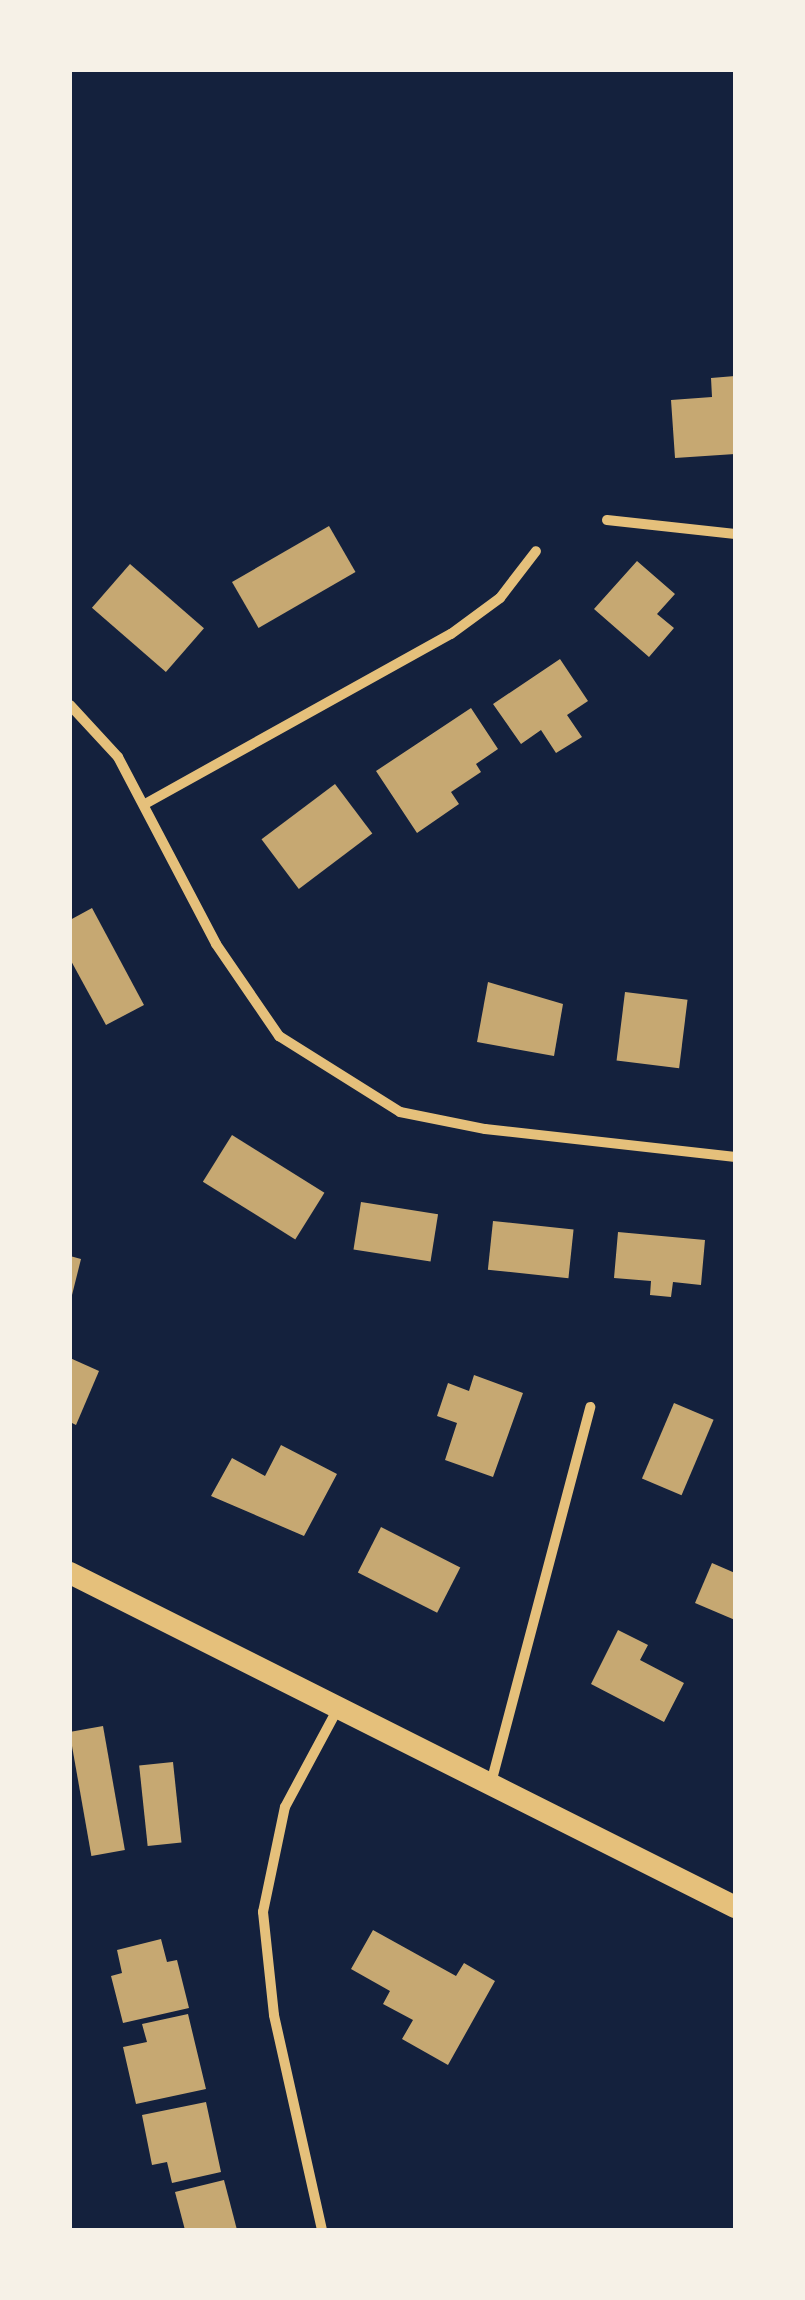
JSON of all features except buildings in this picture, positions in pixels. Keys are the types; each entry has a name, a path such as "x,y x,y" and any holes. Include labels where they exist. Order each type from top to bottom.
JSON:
{"main road":[{"path":"70,1573 735,1907"}],"street":[{"path":"608,520 735,534"},
{"path":"145,804 451,634 500,598 536,551"},
{"path":"70,705 118,757 216,944 279,1036 400,1112 484,1129 735,1157"},
{"path":"490,1786 590,1407"},
{"path":"322,2230 274,2014 264,1912 285,1807 338,1707"}]}
